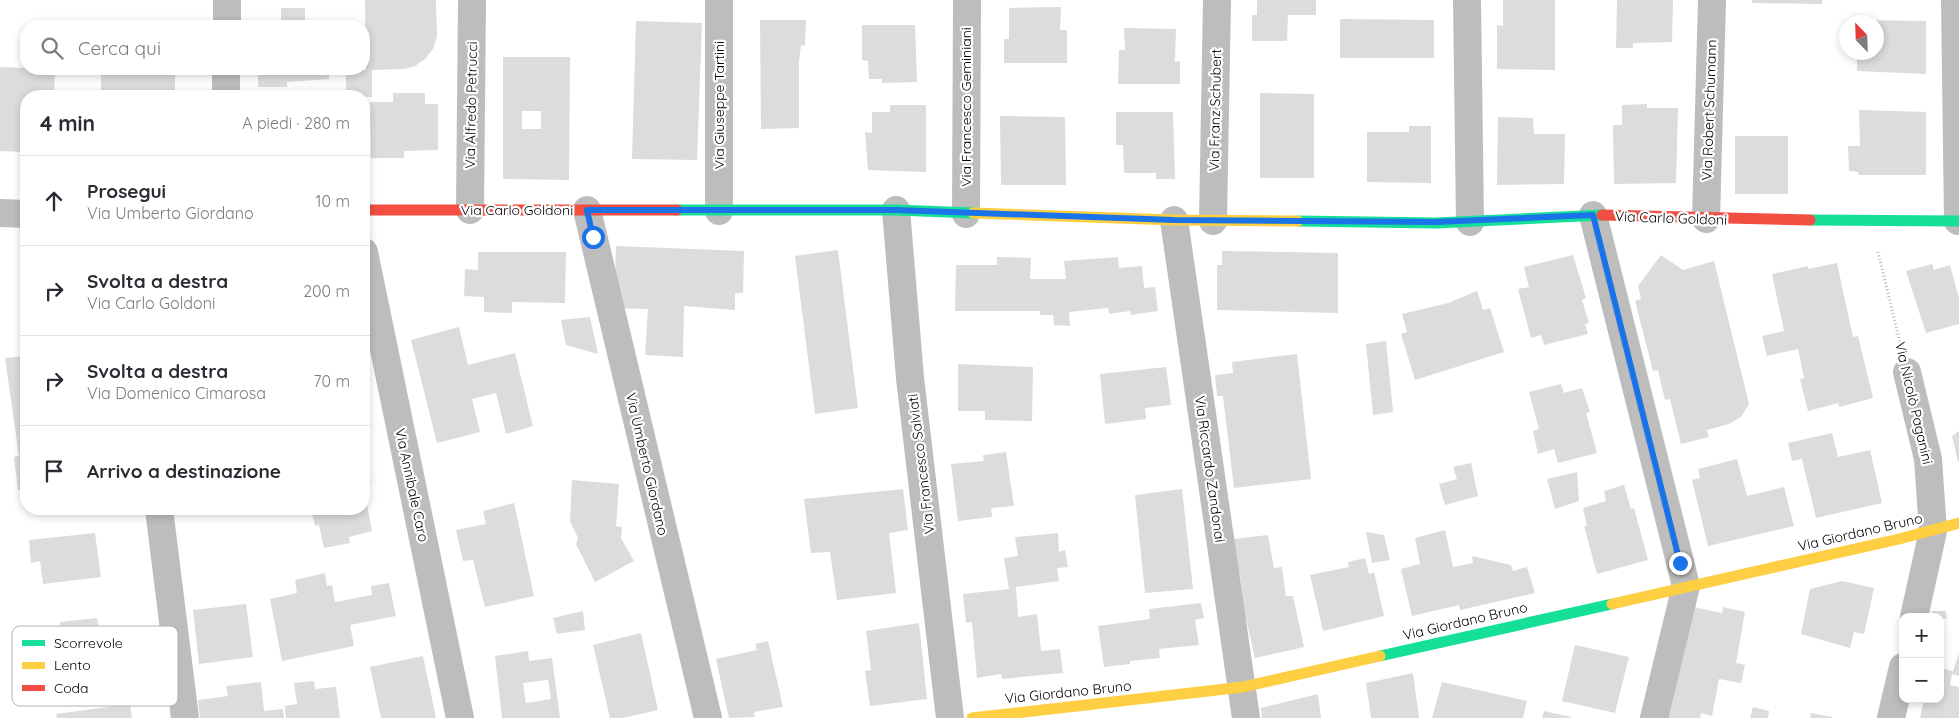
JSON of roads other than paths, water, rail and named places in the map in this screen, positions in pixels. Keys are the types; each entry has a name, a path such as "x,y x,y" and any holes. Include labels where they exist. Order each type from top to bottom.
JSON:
{"street":[{"path":"227,0 227,20"},
{"name":"Via Alfredo Petrucci","path":"470,210 472,0"},
{"name":"Via Giuseppe Tartini","path":"719,0 719,210"},
{"name":"Via Francesco Geminiani","path":"966,214 967,0"},
{"name":"Via Franz Schubert","path":"1213,221 1217,0"},
{"path":"1467,0 1470,222"},
{"name":"Via Robert Schumann","path":"1706,219 1712,0"},
{"path":"1955,0 1958,221"},
{"path":"226,75 226,90"},
{"name":"Via Carlo Goldoni","path":"370,210 896,210 966,214 1213,221 1470,222 1593,215 1706,219 1958,221"},
{"name":"Via Umberto Giordano","path":"587,210 708,718"},
{"name":"Via Francesco Salviati","path":"896,210 910,378 950,718"},
{"path":"0,213 20,214"},
{"path":"1593,215 1686,586 1654,718"},
{"name":"Via Riccardo Zandonai","path":"1174,220 1246,718"},
{"name":"Via Annibale Caro","path":"370,281 460,718"},
{"name":"Via Nicolò Paganini","path":"1907,372 1928,459 1933,530 1915,613"},
{"path":"160,515 174,626"},
{"name":"Via Giordano Bruno","path":"972,718 1243,687 1959,523"},
{"path":"178,662 185,718"},
{"path":"1891,718 1899,683"}]}
